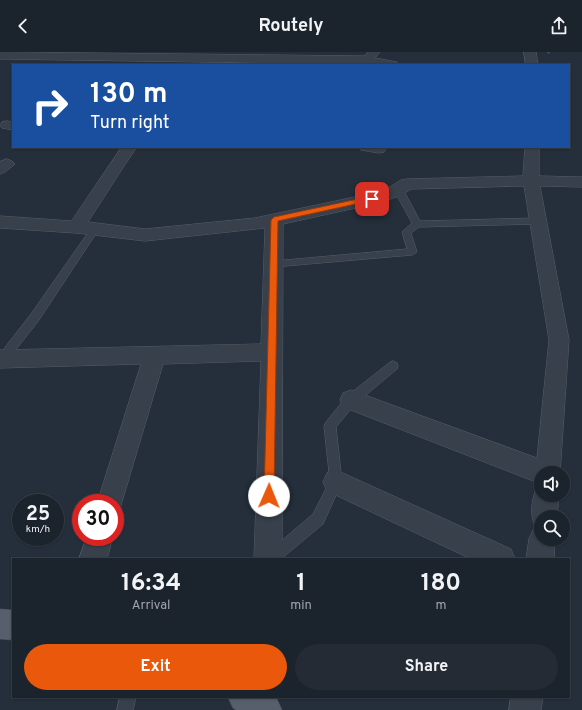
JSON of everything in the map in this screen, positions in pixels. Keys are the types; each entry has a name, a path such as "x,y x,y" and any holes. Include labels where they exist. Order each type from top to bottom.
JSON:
{"main road":[{"path":"0,624 12,625"},
{"path":"246,698 266,710"}],"street":[{"path":"530,52 532,64"},
{"path":"0,55 90,60 239,55 312,62 371,56 391,64"},
{"path":"76,227 116,164 129,148"},
{"path":"532,148 531,181 559,340 549,466"},
{"path":"0,222 76,227 145,234 255,224 372,199 398,190 406,184 531,181 582,182"},
{"path":"268,558 274,220"},
{"path":"2,359 272,352"},
{"path":"113,494 155,354"},
{"path":"351,400 534,469"},
{"path":"336,482 499,558"},
{"path":"93,558 97,546"},
{"path":"540,558 541,546"},
{"path":"525,710 527,698"}],"lane":[{"path":"398,190 402,193 417,224"},
{"path":"274,264 412,252 406,232 417,224 537,221"},
{"path":"2,359 35,317 95,229"},
{"path":"272,558 318,519 336,482 330,426 351,400 393,366"},
{"path":"125,710 128,698"}],"route":[{"path":"269,496 274,220 372,199"}]}
